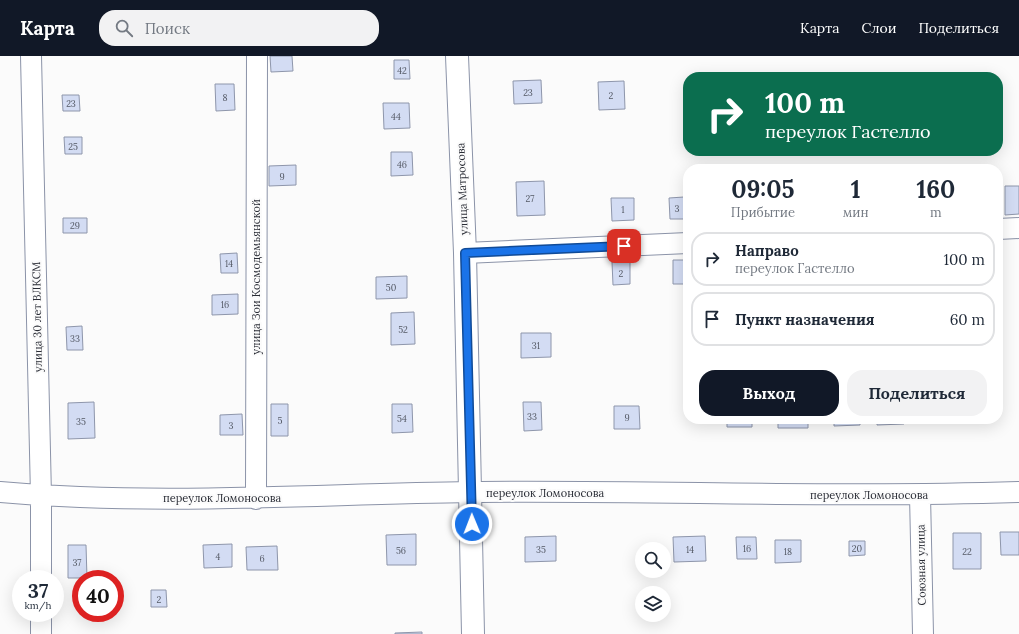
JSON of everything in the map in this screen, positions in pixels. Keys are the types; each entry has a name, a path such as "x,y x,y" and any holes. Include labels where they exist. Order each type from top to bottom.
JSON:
{"street":[{"name":"улица 30 лет ВЛКСМ","path":"30,56 41,496 41,570"},
{"name":"улица Зои Космодемьянской","path":"256,499 257,56"},
{"name":"улица Матросова","path":"457,56 465,253 473,634"},
{"path":"1003,229 1019,228"},
{"path":"465,253 683,243"},
{"name":"переулок Ломоносова","path":"0,492 41,496 256,499 471,492 920,495 1019,492"},
{"name":"Союзная улица","path":"920,495 923,634"},
{"path":"41,622 41,634"}],"building":[{"path":"270,56 292,56 293,71 271,72"},
{"path":"394,60 409,60 410,79 394,79"},
{"path":"541,80 542,103 514,104 513,81"},
{"path":"624,81 625,109 599,110 598,82"},
{"path":"215,84 234,84 235,110 216,111"},
{"path":"62,95 79,95 80,111 63,111"},
{"path":"383,103 409,103 410,128 384,129"},
{"path":"64,137 82,137 82,154 65,154"},
{"path":"391,152 412,152 413,175 391,176"},
{"path":"296,165 296,185 269,186 269,166"},
{"path":"544,181 545,215 517,216 516,182"},
{"path":"1005,186 1019,186 1019,214 1005,215"},
{"path":"683,197 683,219 670,219 669,198"},
{"path":"611,198 634,198 634,220 612,221"},
{"path":"63,218 87,218 87,233 63,233"},
{"path":"237,253 238,273 221,273 220,254"},
{"path":"673,260 683,260 683,284 673,284"},
{"path":"612,262 630,262 630,284 613,285"},
{"path":"407,276 407,298 376,299 376,277"},
{"path":"238,294 238,314 212,315 212,295"},
{"path":"414,312 415,344 391,345 391,313"},
{"path":"82,326 83,350 67,350 66,327"},
{"path":"521,333 551,333 551,357 521,358"},
{"path":"94,402 95,438 68,439 68,403"},
{"path":"523,402 541,402 542,430 524,431"},
{"path":"271,404 288,404 288,436 271,436"},
{"path":"392,404 412,404 413,432 392,433"},
{"path":"614,406 639,406 640,429 614,429"},
{"path":"242,414 243,435 220,435 220,415"},
{"path":"727,424 752,424 752,427 727,427"},
{"path":"778,424 808,424 808,428 778,428"},
{"path":"834,424 860,424 860,425 834,426"},
{"path":"877,424 904,424 877,425"},
{"path":"1000,532 1019,532 1019,555 1001,555"},
{"path":"953,533 981,533 981,569 953,569"},
{"path":"416,534 416,565 387,565 386,535"},
{"path":"556,536 556,561 525,562 525,537"},
{"path":"705,536 706,561 674,562 673,537"},
{"path":"736,537 756,537 757,559 737,559"},
{"path":"775,540 801,540 801,562 775,563"},
{"path":"849,541 865,541 865,555 849,556"},
{"path":"232,544 232,567 204,568 203,545"},
{"path":"68,545 86,545 87,570 72,570 72,578 68,578"},
{"path":"277,546 278,570 247,570 246,547"},
{"path":"151,590 166,590 167,607 151,607"},
{"path":"422,632 422,634 395,634 395,633"}],"route":[{"path":"472,524 465,253 624,246"}]}
